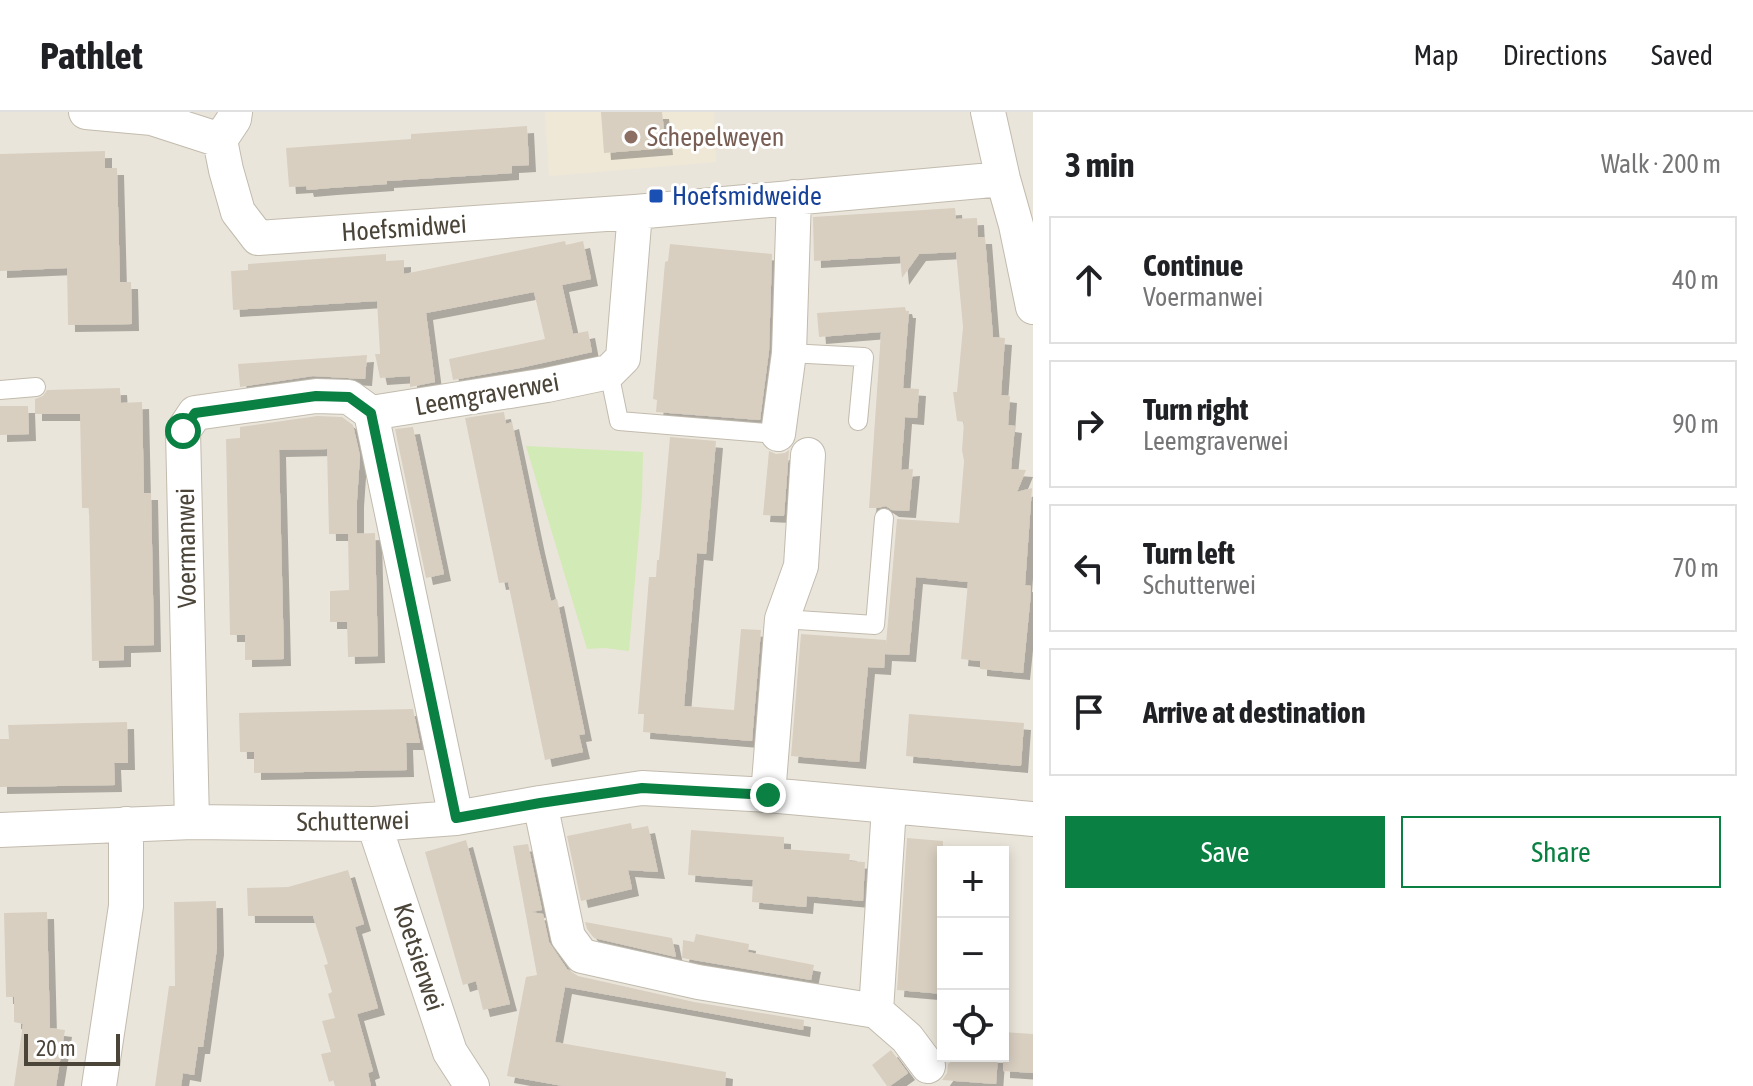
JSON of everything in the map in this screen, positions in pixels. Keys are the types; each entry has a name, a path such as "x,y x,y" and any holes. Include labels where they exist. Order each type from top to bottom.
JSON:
{"street":[{"name":"Hoefsmidwei","path":"86,112 228,126 226,170 238,212 258,238 635,212 1003,179"},
{"path":"988,112 1003,179 1025,226 1033,307"},
{"path":"778,434 789,353 794,197"},
{"path":"609,372 623,358 635,212"},
{"name":"Leemgraverwei","path":"371,413 609,372"},
{"name":"Voermanwei","path":"192,822 183,431 195,413 316,396 349,397 371,413"},
{"path":"371,413 456,818"},
{"path":"768,795 782,619 801,566 808,455"},
{"name":"Schutterwei","path":"0,830 192,822 374,824 456,818 642,788 768,795 1033,819"},
{"path":"540,803 568,937 582,956 698,982 876,1011 907,1038 928,1066"},
{"path":"876,1011 889,807"},
{"path":"99,1086 126,906 126,824"},
{"name":"Koetsierwei","path":"374,824 450,1052 467,1083"}],"lane":[{"path":"789,353 864,357 858,421"},
{"path":"609,372 619,421 778,434"},
{"path":"0,390 36,387"},
{"path":"782,619 875,625 884,518"}],"shaded area":[{"path":"0,112 1033,112 1033,1086 0,1086"},
{"name":"Schepelweyen","path":"545,112 714,112 716,162 549,176"}],"green space":[{"path":"526,446 643,452 629,651 587,649"}],"building":[{"path":"601,112 662,112 666,148 604,153"},
{"path":"527,126 529,165 512,166 512,173 307,190 306,186 289,187 286,148 411,139 411,134"},
{"path":"105,151 105,168 117,168 120,282 131,282 132,324 68,325 67,268 0,271 0,154"},
{"path":"955,208 956,219 977,218 978,237 985,237 993,337 1005,338 1001,395 1010,396 1008,425 1015,426 1011,469 1026,470 1017,492 1032,488 1025,585 1031,586 1023,673 980,669 980,661 961,659 968,582 916,577 909,655 885,654 884,668 868,667 859,762 791,756 801,634 886,640 886,644 897,519 959,523 964,461 964,422 957,421 953,392 957,392 963,327 956,252 919,254 902,278 900,256 814,261 813,217"},
{"path":"565,241 566,245 583,241 591,279 562,285 573,334 588,331 592,352 520,368 453,380 449,359 545,339 534,292 426,313 435,382 410,387 410,376 380,378 375,354 380,354 377,301 233,310 231,271 248,270 248,264 386,254 386,261 404,260 404,274"},
{"path":"670,244 772,254 769,351 760,420 656,412 657,400 653,399 665,262 668,261"},
{"path":"905,307 909,311 903,388 919,389 917,418 905,417 901,470 913,469 909,511 892,510 886,506 869,508 881,332 819,337 817,313"},
{"path":"367,355 365,379 313,376 240,387 238,364"},
{"path":"120,388 121,403 142,402 144,493 151,493 154,645 124,646 124,660 92,661 89,508 82,508 80,414 35,414 35,399 47,390"},
{"path":"0,406 28,406 29,434 0,435"},
{"path":"504,412 506,424 512,422 551,601 557,599 585,734 579,735 583,752 545,760 508,582 499,583 465,418"},
{"path":"317,416 342,417 353,425 360,456 357,534 329,534 327,449 279,450 284,659 245,660 245,635 230,635 226,439 240,438 240,427"},
{"path":"413,427 444,574 426,578 395,429"},
{"path":"670,437 716,441 706,554 697,553 684,706 734,710 741,629 761,630 752,741 643,732 644,714 638,714 649,577 656,577 659,560"},
{"path":"789,450 784,516 763,515 769,451 776,454"},
{"path":"375,533 378,656 348,657 347,622 330,622 330,591 349,590 348,534"},
{"path":"413,709 420,743 406,743 407,770 254,773 254,752 240,752 239,713"},
{"path":"909,714 1024,723 1021,766 906,756"},
{"path":"127,722 128,763 114,763 115,785 0,787 0,739 9,739 8,725"},
{"path":"631,823 632,829 648,826 658,872 628,870 632,889 581,901 567,836"},
{"path":"691,830 784,837 784,849 850,854 849,861 865,862 863,901 807,896 806,907 752,902 753,880 688,875"},
{"path":"907,838 943,841 943,846 937,846 937,993 897,990"},
{"path":"466,840 510,1004 483,1010 476,981 463,985 425,852"},
{"path":"528,844 542,910 531,912 543,914 549,942 567,969 578,976 694,1002 804,1020 803,1030 565,987 555,1042 726,1072 725,1086 563,1086 507,1076 526,977 537,975 513,846"},
{"path":"348,870 364,924 355,927 378,1008 357,1014 373,1071 368,1073 371,1086 335,1086 334,1080 329,1082 321,1054 331,1052 322,1021 335,1018 324,965 328,964 313,916 248,916 247,888 288,887"},
{"path":"216,901 217,948 203,1047 198,1047 194,1075 183,1073 181,1086 155,1086 169,986 175,986 174,902"},
{"path":"47,912 50,1028 65,1030 56,1086 14,1086 23,1024 14,1022 14,997 6,997 4,913"},
{"path":"585,922 672,938 676,957 594,938"},
{"path":"696,934 749,944 748,952 814,965 811,980 682,958 683,940 694,942"},
{"path":"1009,1032 1033,1034 1033,1073 1003,1071 1003,1062 1009,1062"},
{"path":"891,1050 908,1073 887,1086 872,1065"},
{"path":"998,1062 996,1084 942,1080 948,1064"}],"place":[{"name":"Schepelweyen","path":"631,137"},
{"name":"Hoefsmidweide","path":"656,196"}],"route":[{"path":"183,431 195,413 316,396 349,397 371,413 456,818 642,788 768,795"}]}
